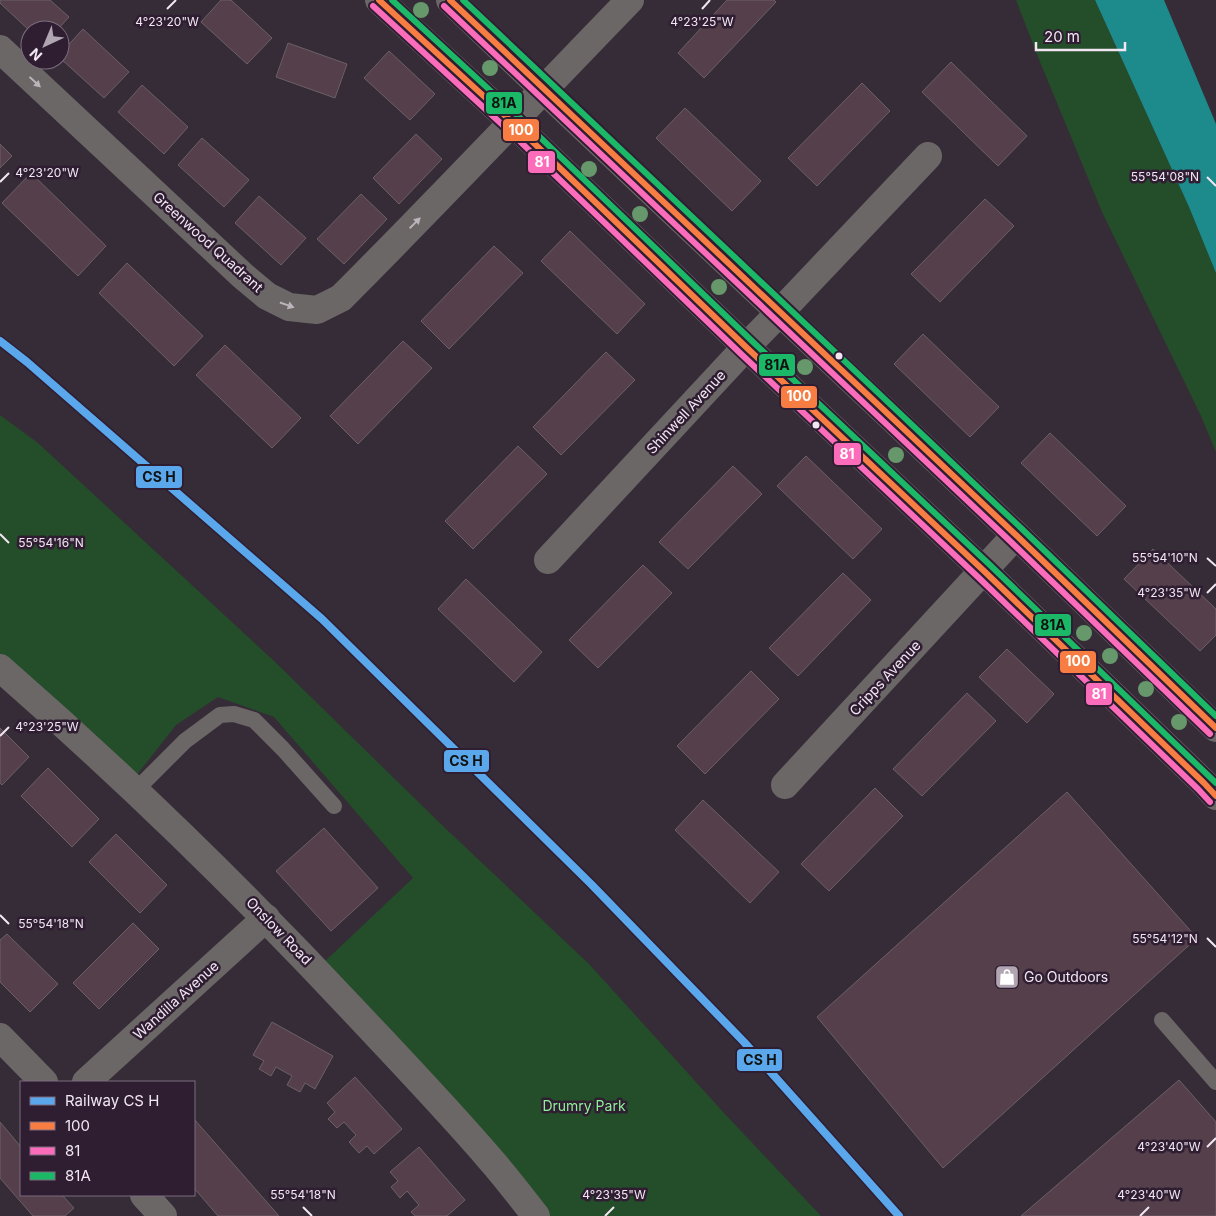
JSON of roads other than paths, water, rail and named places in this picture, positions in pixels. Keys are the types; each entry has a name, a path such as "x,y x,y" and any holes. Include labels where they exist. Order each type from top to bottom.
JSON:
{"street":[{"path":"380,0 513,123 746,347 984,571 1216,796"},
{"path":"450,0 1016,535 1216,728"},
{"name":"Greenwood Quadrant","path":"0,49 243,276 267,296 289,307 317,310 342,298 630,0"},
{"name":"Shinwell Avenue","path":"548,560 746,347 928,156"},
{"name":"Cripps Avenue","path":"785,785 1016,535"},
{"name":"Onslow Road","path":"0,668 44,706 135,791 220,871 266,918 440,1102 492,1161 536,1216"},
{"name":"Wandilla Avenue","path":"87,1081 266,918"},
{"path":"0,1037 43,1081"},
{"path":"145,1196 163,1216"}],"lane":[{"path":"135,791 185,741 220,715 234,714 254,720 284,750 334,806"},
{"path":"1162,1020 1216,1082"}],"water":[{"path":"1095,0 1164,0 1216,124 1216,273 1189,207"}],"place":[{"name":"Go Outdoors","path":"1007,977"}],"park label":[{"name":"Drumry Park","path":"584,1106"}]}
